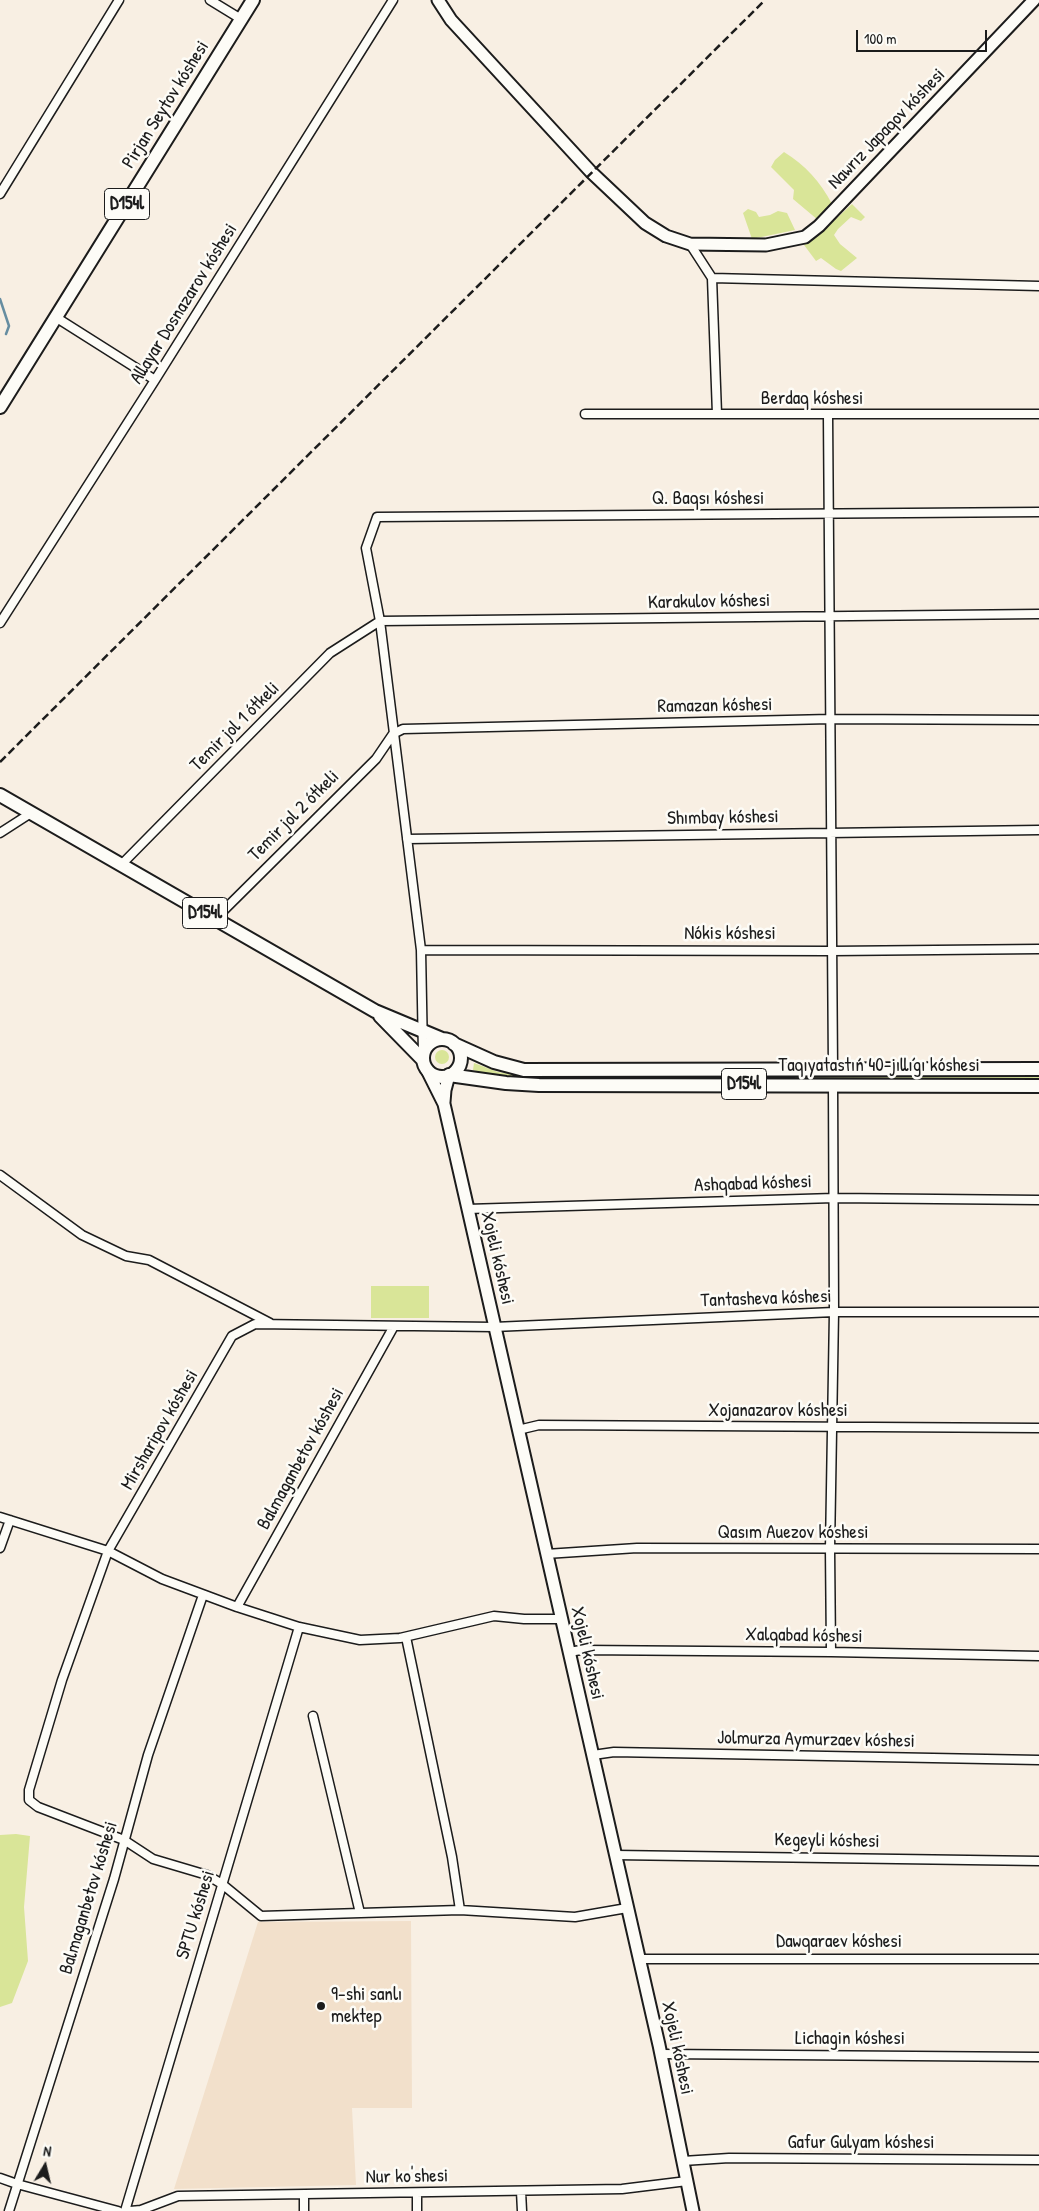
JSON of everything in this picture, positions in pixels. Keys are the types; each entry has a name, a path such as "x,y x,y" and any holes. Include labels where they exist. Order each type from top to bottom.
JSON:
{"main road":[{"name":"Pirjan Seytov kóshesi","path":"0,407 253,0"},
{"name":"D154l","path":"0,795 375,1011 448,1042"},
{"name":"D154l","path":"375,1011 437,1076 449,1076"},
{"name":"Taqıyatastıń 40-jıllıǵı kóshesi","path":"448,1042 494,1062 524,1070 1039,1069"},
{"path":"424,1061 428,1045 448,1042 460,1055 460,1061 454,1072 449,1076"},
{"name":"Taqıyatastıń 40-jıllıǵı kóshesi","path":"449,1076 506,1083 539,1084 1039,1086"}],"street":[{"path":"0,194 119,0"},
{"path":"210,0 241,18"},
{"name":"Allayar Dosnazarov kóshesi","path":"0,623 393,0"},
{"path":"438,0 450,20 597,178 645,223 666,236 690,244 712,278 717,414"},
{"name":"Nawrız Japaqov kóshesi","path":"690,244 766,244 805,237 825,220 1034,0"},
{"path":"712,278 1039,286"},
{"path":"57,318 155,380"},
{"name":"Berdaq kóshesi","path":"585,414 1039,414"},
{"path":"828,415 833,1069"},
{"name":"Q. Baqsı kóshesi","path":"380,621 366,548 377,518 1039,512"},
{"name":"Karakulov kóshesi","path":"380,621 1039,614"},
{"path":"380,621 421,950 424,1061 444,1104"},
{"name":"Temir jol 1 ótkeli","path":"121,865 330,653 380,621"},
{"name":"Ramazan kóshesi","path":"393,734 403,729 830,719 1039,720"},
{"name":"Temir jol 2 ótkeli","path":"214,918 376,758 393,734"},
{"path":"0,833 31,813"},
{"name":"Shımbay kóshesi","path":"407,840 1039,830"},
{"name":"Nókis kóshesi","path":"421,950 832,951 1039,949"},
{"path":"444,1104 449,1076"},
{"path":"831,1652 830,1549 834,1312 833,1084"},
{"name":"Xojeli kóshesi","path":"444,1104 661,2054 693,2211"},
{"path":"0,1175 82,1236 126,1256 149,1260 271,1324"},
{"name":"Ashqabad kóshesi","path":"467,1209 834,1198 1039,1200"},
{"name":"Tantasheva kóshesi","path":"494,1328 834,1312 1039,1312"},
{"name":"Mirsharipov kóshesi","path":"124,1840 38,1807 29,1800 29,1790 62,1680 108,1551 232,1336 255,1324 494,1328"},
{"name":"Balmaganbetov kóshesi","path":"237,1608 394,1326"},
{"name":"Xojanazarov kóshesi","path":"518,1430 539,1425 1039,1428"},
{"path":"0,1517 108,1551 162,1578 237,1608 299,1627 360,1640 406,1637 494,1616 524,1620 561,1619"},
{"path":"0,1548 10,1520"},
{"name":"Qasım Auezov kóshesi","path":"546,1554 637,1548 1039,1549"},
{"name":"Balmaganbetov kóshesi","path":"9,2211 114,1879 148,1755 203,1596"},
{"name":"SPTU kóshesi","path":"125,2211 299,1627"},
{"path":"406,1637 452,1857 460,1910"},
{"name":"Xalqabad kóshesi","path":"569,1652 581,1650 831,1652 1039,1656"},
{"path":"313,1716 360,1913"},
{"name":"Jolmurza Aymurzaev kóshesi","path":"593,1755 614,1752 1039,1760"},
{"path":"124,1840 152,1859 207,1875 222,1884 261,1916 460,1910 575,1917 628,1908"},
{"name":"Kegeyli kóshesi","path":"615,1855 1039,1861"},
{"name":"Dawqaraev kóshesi","path":"639,1958 1039,1958"},
{"name":"Lichagin kóshesi","path":"661,2054 1039,2057"},
{"name":"Gafur Gulyam kóshesi","path":"683,2161 729,2158 1039,2160"},
{"path":"0,2178 118,2211"},
{"name":"Nur ko'shesi","path":"130,2211 141,2210 178,2196 622,2189 687,2181"},
{"path":"521,2191 522,2211"},
{"path":"417,2193 418,2211"},
{"path":"304,2195 304,2211"}],"shaded area":[{"name":"9-shi sanlı mektep","path":"411,1921 412,2108 352,2108 356,2185 174,2189 258,1922"}],"green space":[{"path":"784,152 812,175 823,188 832,204 818,220 793,199 794,190 771,167 775,160"},
{"path":"852,204 865,217 861,221 851,217 834,235 840,244 857,258 841,271 821,258 816,261 804,245"},
{"path":"748,209 756,212 759,217 778,211 787,213 795,230 752,239 743,213"},
{"path":"439,1050 445,1050 449,1057 445,1064 439,1064 435,1060 435,1054"},
{"path":"474,1063 498,1072 522,1076 1039,1075 1039,1078 522,1080 495,1077 473,1070"},
{"path":"371,1286 429,1286 429,1318 371,1318"},
{"path":"16,1834 30,1836 24,1907 28,1961 12,2003 0,2007 0,1835"}],"waterway":[{"path":"0,299 9,326 6,334"}],"railway":[{"path":"0,762 765,0"}],"place":[{"name":"9-shi sanlı mektep","path":"321,2006"}]}
